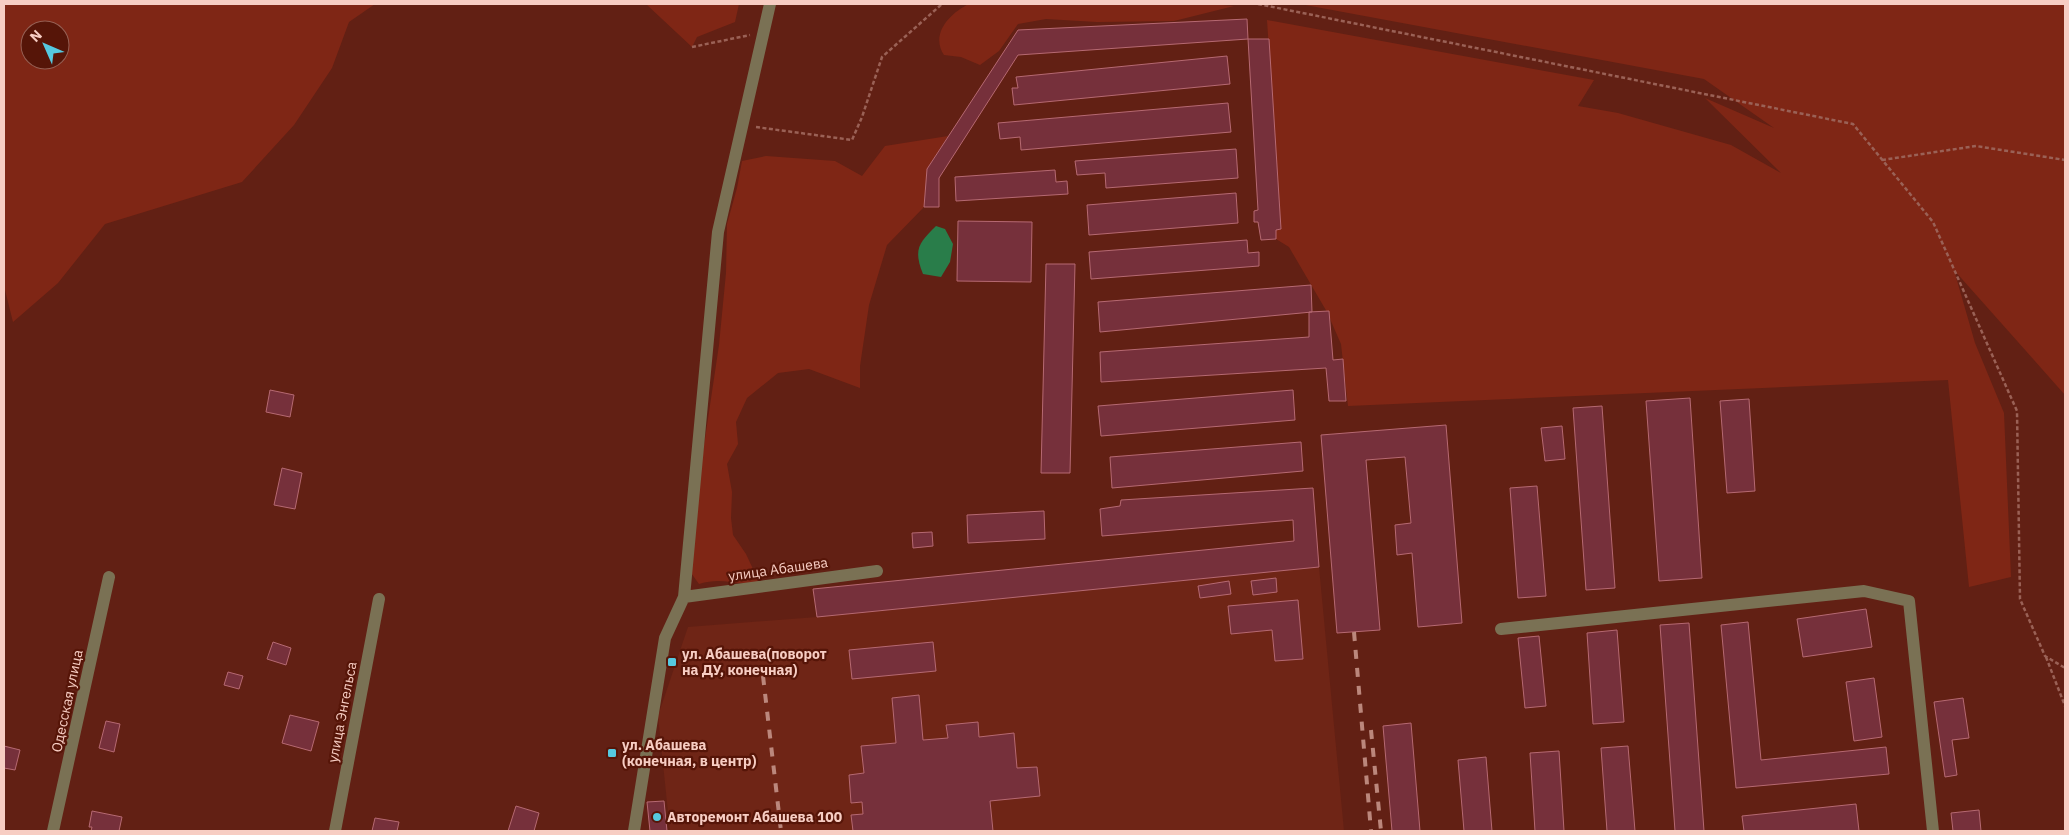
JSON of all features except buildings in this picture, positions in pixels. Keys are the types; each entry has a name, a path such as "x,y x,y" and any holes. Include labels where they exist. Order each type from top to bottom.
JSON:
{"street":[{"path":"634,831 665,638 684,597 718,232 770,4"},
{"name":"улица Абашева","path":"684,597 877,571"},
{"name":"Одесская улица","path":"53,831 109,577"},
{"path":"1501,629 1864,591 1909,601 1933,831"},
{"name":"улица Энгельса","path":"335,831 379,599"}],"path":[{"path":"743,126 852,140 862,117 882,57 942,4"},
{"path":"1258,4 1853,124 1933,222 2017,412 2020,599 2065,706"},
{"path":"692,47 764,32"},
{"path":"1882,160 1976,146 2065,160"},
{"path":"2045,656 2065,668"}],"shaded area":[{"path":"4,4 375,4 349,22 332,68 294,125 242,182 105,224 58,283 13,322 4,286"},
{"path":"646,4 739,4 735,22 697,37 692,47"},
{"path":"969,4 1210,4 1234,6 1174,21 1097,22 1046,19 1018,24 999,51 980,65 961,57 944,55 940,47 939,39 944,25 955,13"},
{"path":"1300,4 2065,4 2065,395 1954,270 1975,343 2004,413 2011,577 1969,587 1948,380 1348,406 1341,344 1327,312 1289,247 1276,239 1276,230 1281,229 1267,20 1594,80 1578,106 1618,113 1731,145 1781,173 1705,98 1774,128 1704,79"},
{"path":"948,136 927,169 924,207 887,245 869,305 860,366 860,388 809,369 778,373 747,398 736,422 738,444 727,464 732,492 731,518 733,535 746,554 759,582 716,581 699,584 686,566 719,345 726,273 727,224 742,161 766,156 835,161 862,176 885,146"},
{"path":"936,226 945,229 953,244 950,262 941,277 923,274 918,258 919,247 925,237"},
{"path":"1319,567 1344,831 670,831 658,716 688,627 817,617"}],"railway":[{"path":"1354,632 1371,831"},
{"path":"763,676 781,831"},
{"path":"1371,730 1381,831"}],"place":[{"name":"ул. Абашева(поворот на ДУ, конечная)","path":"672,662"},
{"name":"ул. Абашева (конечная, в центр)","path":"612,753"},
{"name":"Авторемонт Абашева 100","path":"657,817"}]}
